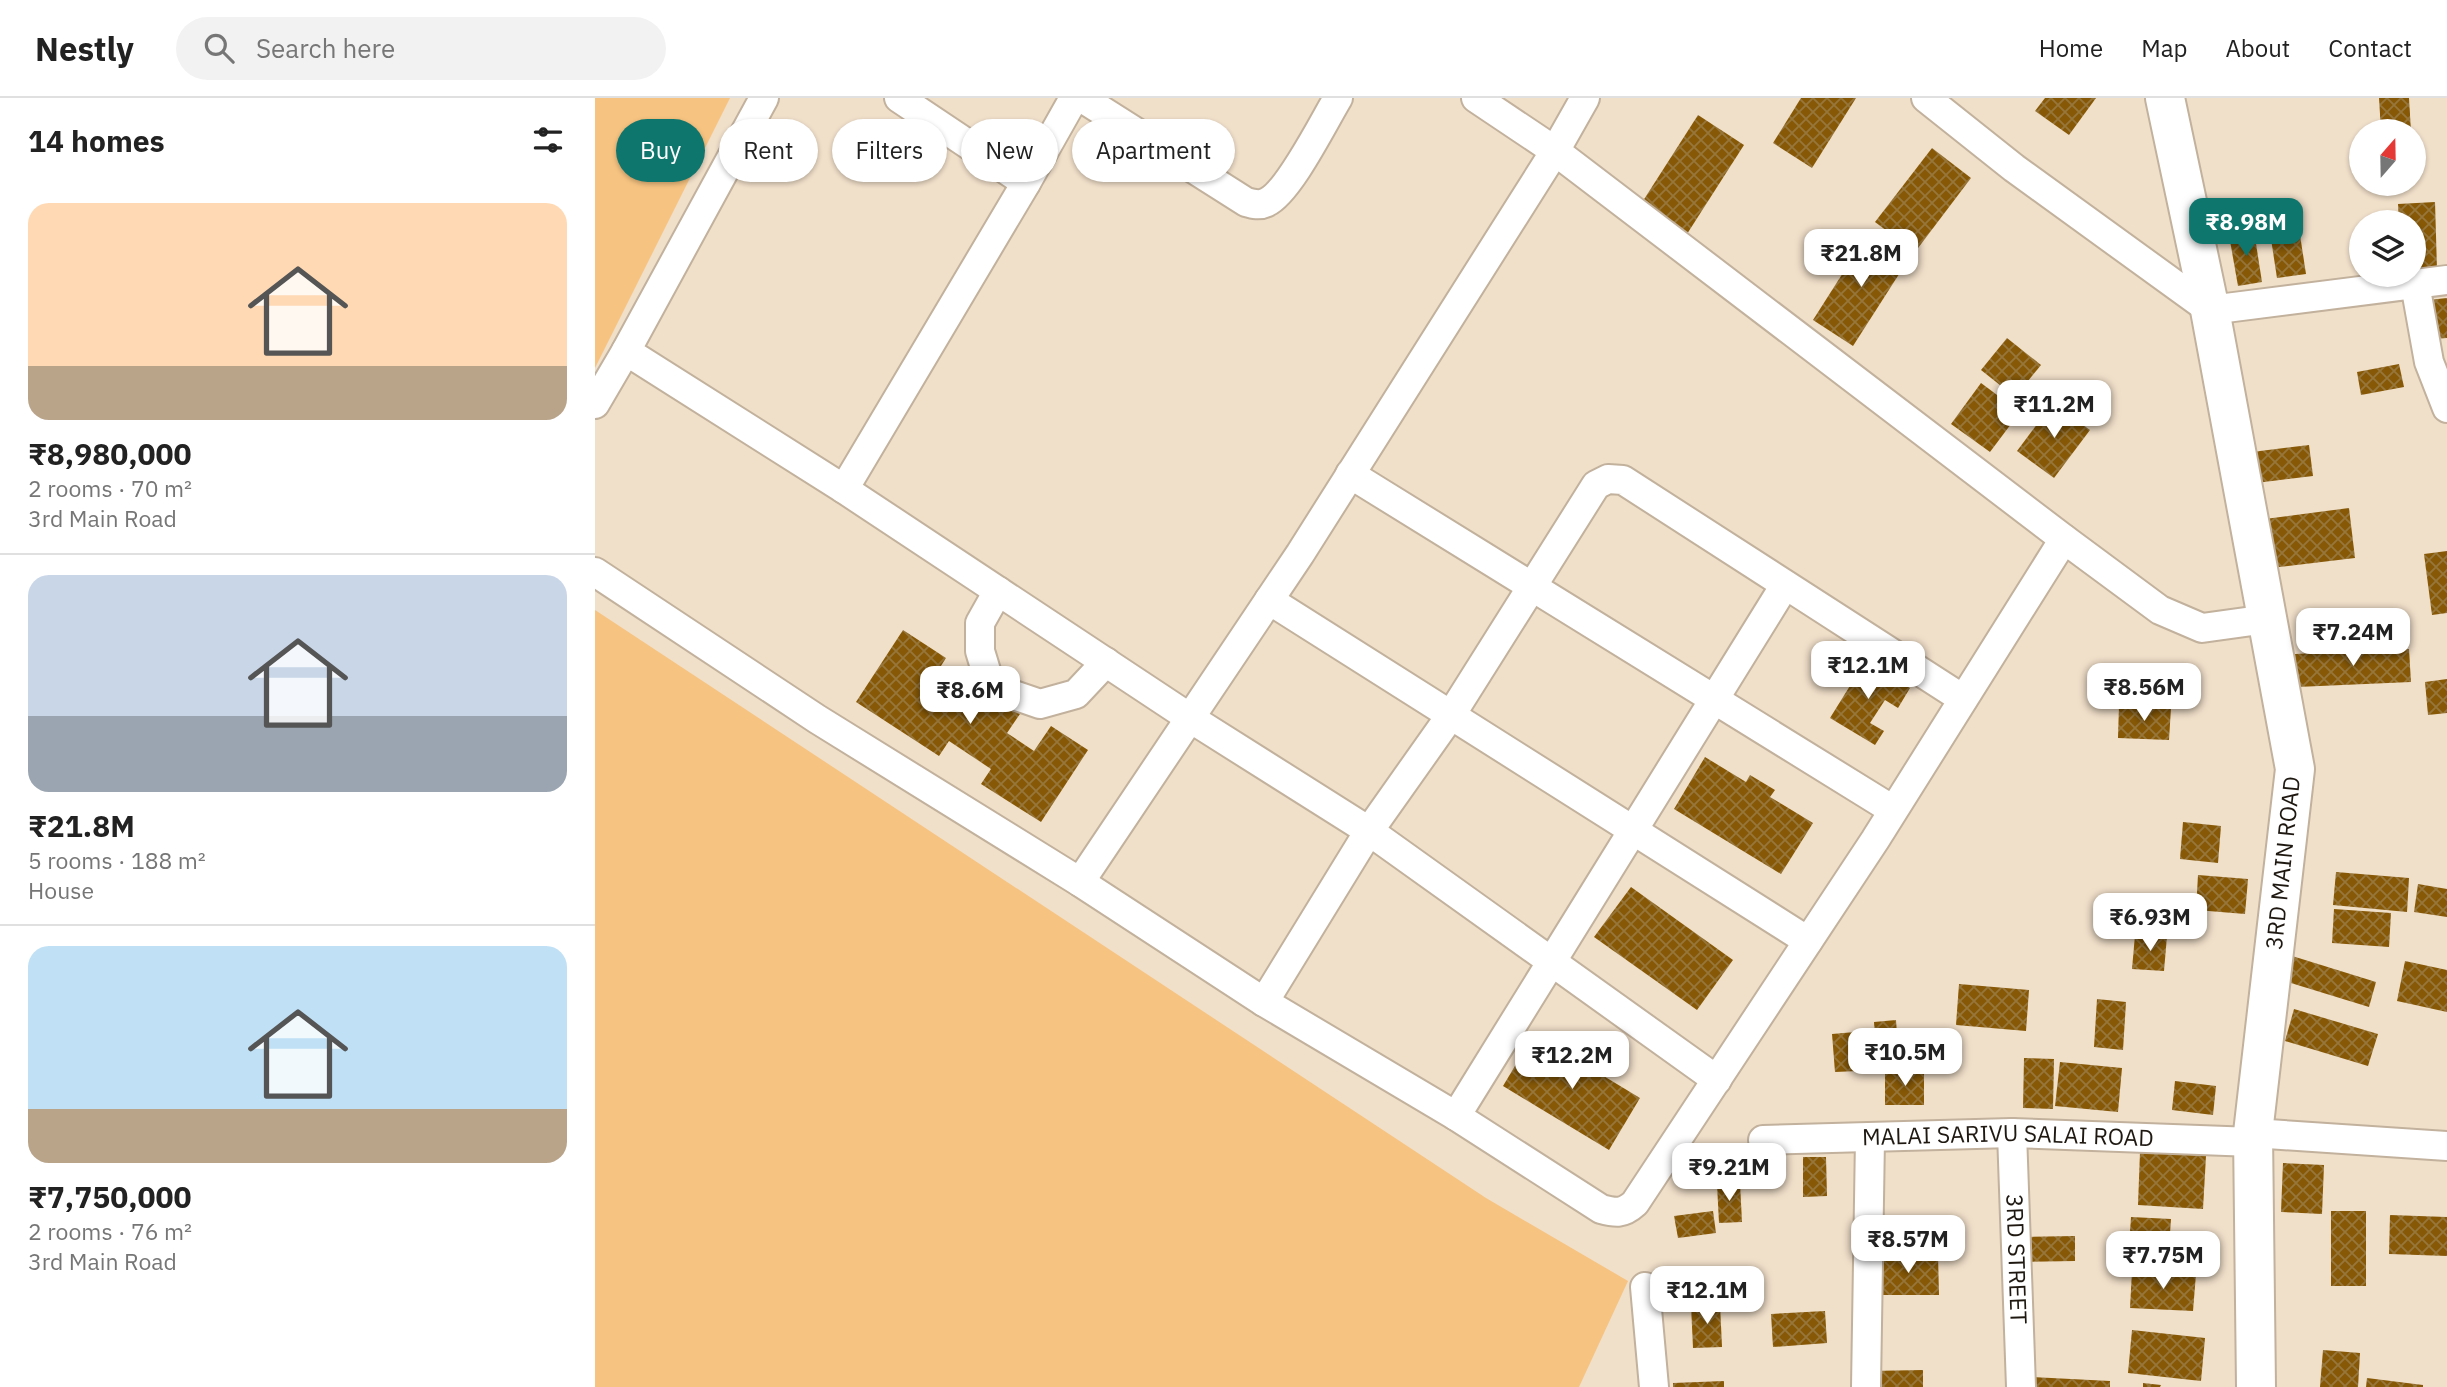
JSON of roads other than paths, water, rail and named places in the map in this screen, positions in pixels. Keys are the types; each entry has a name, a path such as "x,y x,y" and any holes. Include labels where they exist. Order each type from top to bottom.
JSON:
{"street":[{"path":"595,404 765,98"},
{"path":"899,98 1026,183"},
{"path":"844,489 1074,98"},
{"path":"1082,98 1246,202 1266,204 1293,174 1338,98"},
{"path":"1476,98 1555,151 2160,610 2202,628 2267,619"},
{"path":"1080,882 1269,600 1555,151 1585,98"},
{"path":"1926,98 2014,168 2210,310 2391,287"},
{"name":"3RD MAIN ROAD","path":"2165,98 2210,310 2295,769 2253,1138 2256,1387"},
{"path":"2426,283 2447,280"},
{"path":"2416,287 2438,362 2447,408"},
{"path":"626,351 844,489 1190,718 1369,831 1717,1080"},
{"path":"1350,474 1893,810"},
{"path":"1264,1002 1369,831 1451,715 1596,485 1608,479 1623,481 1963,699"},
{"path":"595,572 817,719 1080,882 1264,1002 1456,1116 1601,1209 1617,1213 1628,1210 1635,1203 1717,1080 1893,810 2064,539"},
{"path":"1456,1116 1786,585"},
{"path":"998,591 980,623 980,651 987,674 1005,692 1040,704 1076,694 1106,662"},
{"path":"1269,600 1808,941"},
{"name":"MALAI SARIVU SALAI ROAD","path":"1763,1140 2012,1133 2253,1138 2447,1146"},
{"name":"3RD STREET","path":"2012,1133 2021,1387"},
{"path":"1866,1387 1870,1138"},
{"path":"1645,1287 1654,1387"}]}
